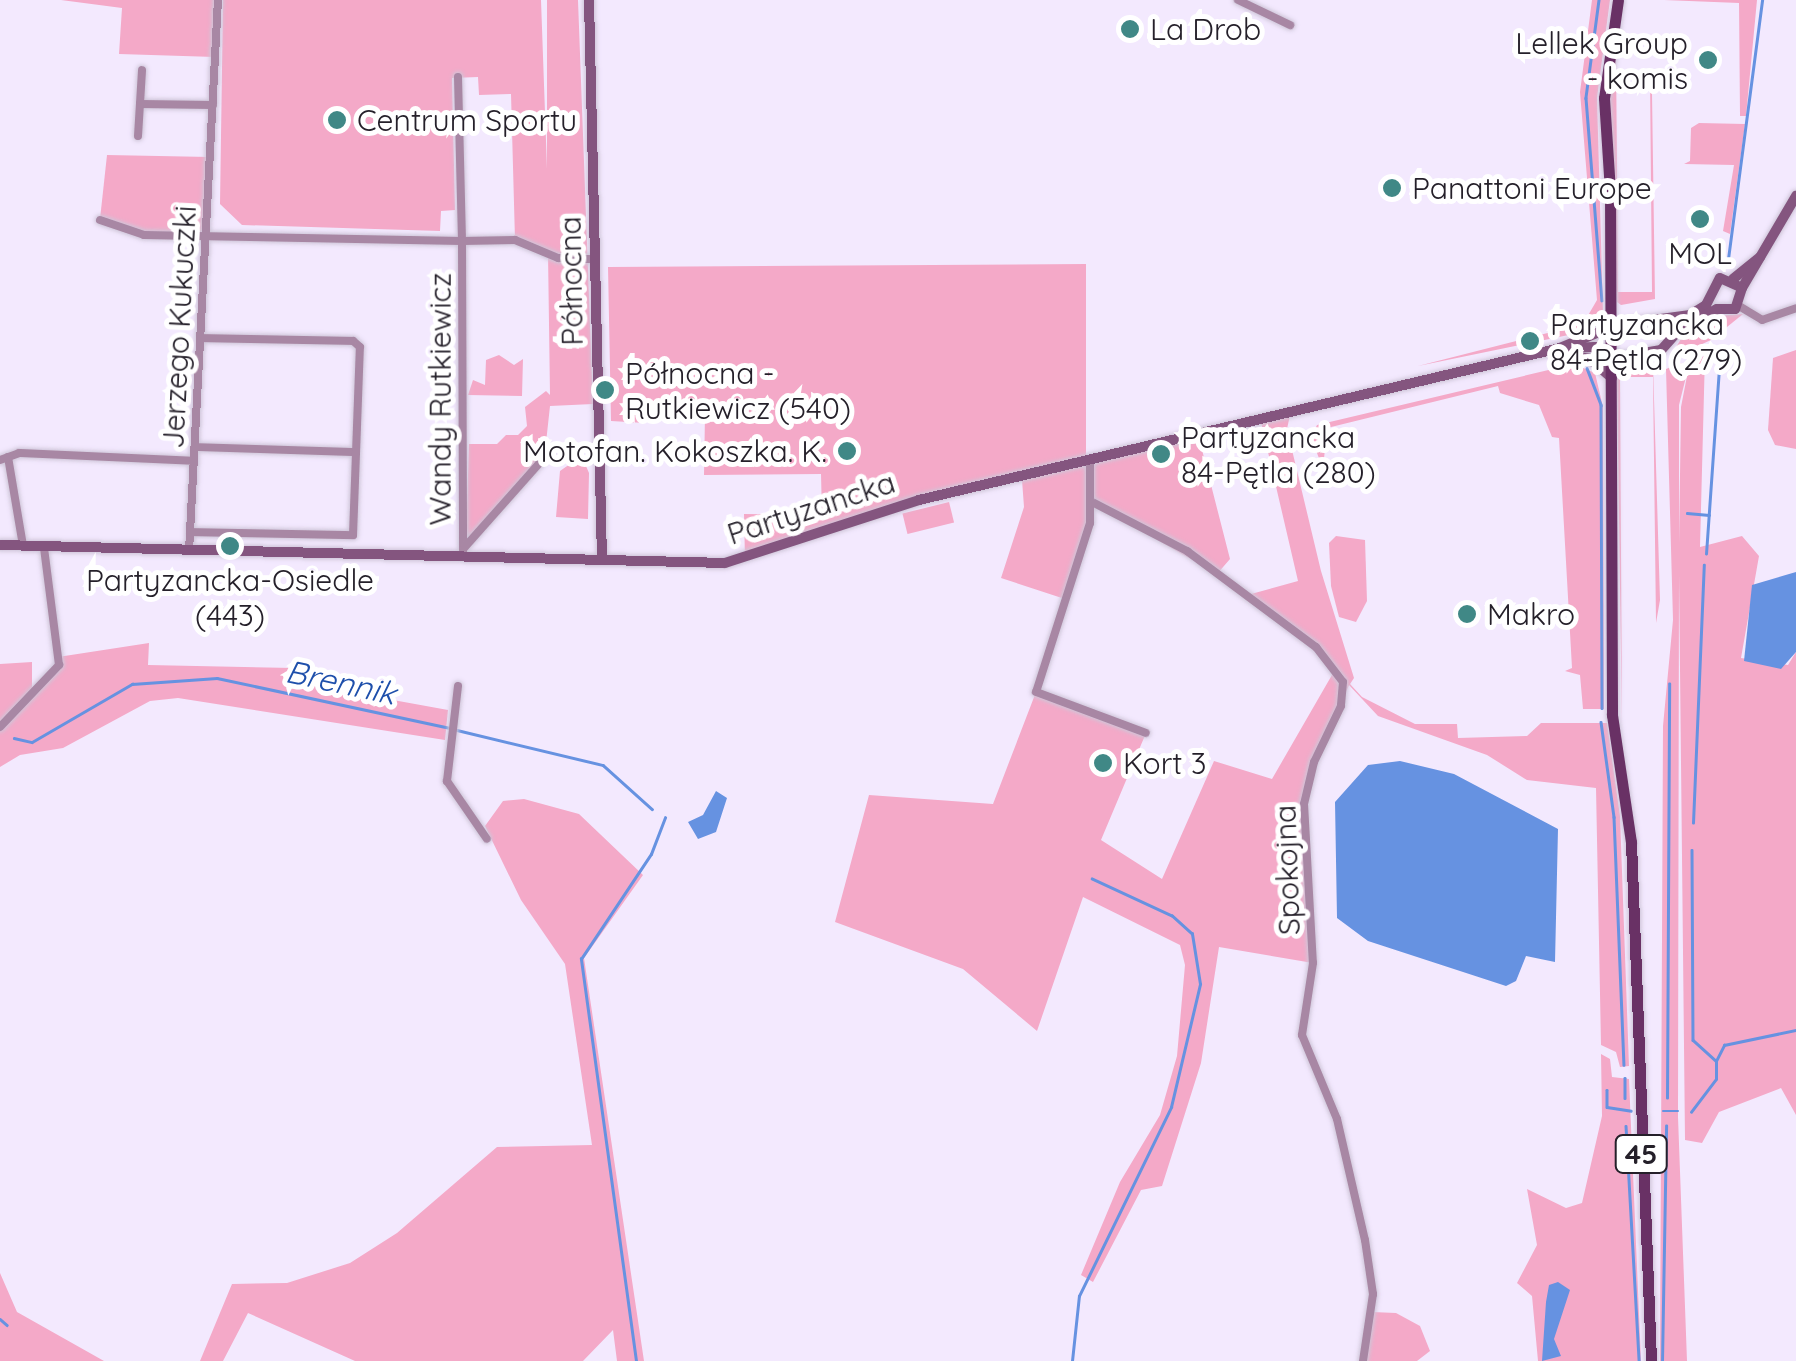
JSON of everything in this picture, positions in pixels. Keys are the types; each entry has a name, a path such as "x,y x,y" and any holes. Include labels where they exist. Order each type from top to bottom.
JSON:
{"main road":[{"name":"Północna","path":"590,0 602,560"},
{"name":"45","path":"1618,0 1604,98 1610,328 1606,352 1612,378 1613,728 1631,842 1650,1361"},
{"path":"1737,283 1739,306 1713,305 1713,284 1737,283 1765,254 1796,196"},
{"name":"Partyzancka","path":"0,545 464,553 725,563 919,500 1090,464 1560,348 1610,328 1690,315 1713,305"},
{"name":"Partyzancka","path":"1560,348 1606,352 1662,350 1674,332 1713,305"},
{"path":"1537,354 1590,360 1612,378"}],"street":[{"name":"Jerzego Kukuczki","path":"189,551 218,0"},
{"path":"1238,0 1290,25"},
{"path":"138,136 142,70"},
{"name":"Wandy Rutkiewicz","path":"458,77 464,553"},
{"path":"140,104 212,106"},
{"name":"Wandy Rutkiewicz","path":"100,220 144,235 515,240 548,252 596,259"},
{"path":"1739,306 1762,320 1796,308"},
{"path":"190,532 353,535 360,348 353,341 202,338"},
{"path":"195,447 356,452"},
{"path":"464,553 551,450"},
{"path":"24,546 4,458 194,461"},
{"path":"1090,464 1094,504 1036,692 1146,732"},
{"name":"Spokojna","path":"1094,504 1206,565 1316,647 1343,682 1342,706 1314,762 1304,804 1313,963 1302,1036 1336,1119 1365,1240 1372,1294 1363,1361"},
{"path":"0,727 56,670 58,657 44,548"},
{"path":"458,686 447,781 487,839"}],"shaded area":[{"path":"61,0 217,0 215,57 119,54 122,8"},
{"name":"Centrum Sportu","path":"223,0 541,0 547,169 547,0 578,0 593,404 550,406 545,452 466,540 469,444 497,444 506,435 518,435 527,426 525,407 546,391 550,395 548,253 515,240 511,94 479,95 478,77 452,78 455,210 441,211 440,231 242,225 220,204"},
{"path":"1592,0 1610,0 1597,98 1603,312 1588,331 1418,366 1583,324 1597,300 1580,92"},
{"path":"1664,0 1757,0 1746,116 1740,116 1739,3"},
{"path":"1616,55 1618,292 1652,292 1650,77 1652,93 1655,299 1621,305 1617,302 1610,95"},
{"path":"1699,123 1745,124 1730,234 1723,231 1734,165 1684,164 1690,161 1691,128"},
{"path":"107,155 210,157 207,236 144,235 100,219"},
{"path":"1086,264 1086,464 1199,438 1230,559 1217,574 1094,504 1068,600 1001,578 1024,507 1022,480 919,500 745,559 744,514 822,515 821,474 704,475 705,414 646,413 645,423 611,421 608,267"},
{"path":"1743,314 1711,340 1669,359 1685,332 1715,316"},
{"path":"1796,350 1796,449 1775,445 1768,430 1773,358"},
{"path":"1705,354 1700,547 1742,536 1759,556 1741,658 1788,665 1796,652 1796,1115 1781,1088 1719,1112 1702,1143 1685,1140 1679,574 1678,1117 1687,1361 1660,1361 1663,726 1673,620 1666,369 1681,363 1688,369 1679,405 1679,544 1681,407 1687,376"},
{"path":"499,355 514,365 523,359 522,396 468,395 473,380 485,385 486,360"},
{"path":"1574,364 1595,373 1603,407 1604,709 1583,709 1580,675 1565,671 1572,668 1559,438 1552,437 1539,405 1500,393 1498,386 1327,428 1323,469 1311,437 1317,425"},
{"path":"1653,365 1660,600 1656,623 1653,377 1620,377 1622,726 1617,378"},
{"path":"1290,415 1287,429 1321,571 1354,678 1350,684 1362,697 1415,724 1457,724 1458,738 1527,736 1541,723 1607,723 1620,816 1629,1066 1620,1067 1616,1052 1601,1045 1596,788 1527,780 1487,755 1378,716 1349,685 1309,777 1303,851 1313,963 1219,947 1201,1063 1162,1186 1141,1190 1093,1282 1081,1275 1120,1182 1160,1115 1177,1056 1185,965 1180,945 1083,897 1037,1031 963,969 835,922 869,795 993,804 1036,692 1146,733 1101,840 1162,879 1214,761 1272,779 1336,668 1244,596 1298,581 1261,422"},
{"path":"566,444 577,445 589,473 588,519 556,517 560,471 570,464"},
{"path":"949,502 954,522 908,534 902,514"},
{"path":"1336,536 1365,540 1367,601 1356,622 1339,617 1331,586 1329,543"},
{"path":"149,643 148,665 293,668 319,673 327,688 448,710 445,740 178,698 150,701 63,748 20,755 0,767 0,664 32,662 32,696 56,670 58,657"},
{"path":"524,799 579,814 643,875 584,958 644,1361 617,1361 613,1330 583,1361 355,1361 248,1313 223,1361 200,1361 232,1284 287,1283 350,1263 397,1233 497,1147 592,1145 565,964 521,900 485,826 503,801"},
{"path":"1601,1054 1610,1059 1612,1077 1629,1079 1641,1361 1538,1361 1532,1296 1517,1283 1537,1245 1527,1189 1566,1208 1582,1203 1602,1116"},
{"path":"0,1273 17,1312 104,1361 0,1361"},
{"path":"1372,1312 1396,1313 1420,1326 1430,1351 1417,1361 1363,1361"}],"water":[{"path":"1796,572 1796,652 1781,669 1744,661 1752,585"},
{"path":"1400,761 1454,774 1558,829 1555,962 1526,956 1516,981 1506,986 1368,941 1337,918 1335,802 1368,765"},
{"path":"716,791 727,798 716,832 698,839 688,822 703,815"},
{"path":"1558,1282 1570,1290 1554,1339 1561,1356 1542,1361 1549,1285"}],"waterway":[{"path":"1599,0 1586,98 1602,300"},
{"path":"1728,259 1762,0"},
{"path":"1706,554 1720,354"},
{"path":"1587,368 1601,405 1602,708"},
{"path":"1687,513 1709,515"},
{"path":"1693,823 1704,565"},
{"name":"Brennik","path":"14,738 32,742 132,684 217,678 450,728"},
{"path":"1667,1098 1669,684"},
{"path":"1601,722 1614,817 1624,1065"},
{"name":"Brennik","path":"457,730 603,765 652,809"},
{"name":"Brennik","path":"636,1361 581,959 651,854 665,818"},
{"path":"1692,850 1693,1040 1716,1061 1724,1045 1796,1030"},
{"path":"1072,1361 1079,1296 1171,1107 1200,984 1192,934 1172,916 1092,879"},
{"path":"1691,1112 1716,1079 1716,1062"},
{"path":"1625,1078 1625,1098"},
{"path":"1607,1090 1607,1107 1631,1111"},
{"path":"1663,1111 1678,1111"},
{"path":"1626,1126 1639,1361"},
{"path":"1662,1361 1666,1126"},
{"path":"0,1319 7,1325"}],"place":[{"name":"La Drob","path":"1130,29"},
{"name":"Lellek Group - komis","path":"1708,60"},
{"name":"Centrum Sportu","path":"337,120"},
{"name":"Panattoni Europe","path":"1392,188"},
{"name":"MOL","path":"1700,219"},
{"name":"Partyzancka 84-Pętla (279)","path":"1530,341"},
{"name":"Północna - Rutkiewicz (540)","path":"605,390"},
{"name":"Motofan. Kokoszka. K.","path":"847,451"},
{"name":"Partyzancka 84-Pętla (280)","path":"1161,454"},
{"name":"Partyzancka-Osiedle (443)","path":"230,546"},
{"name":"Makro","path":"1467,614"},
{"name":"Kort 3","path":"1103,763"}]}
